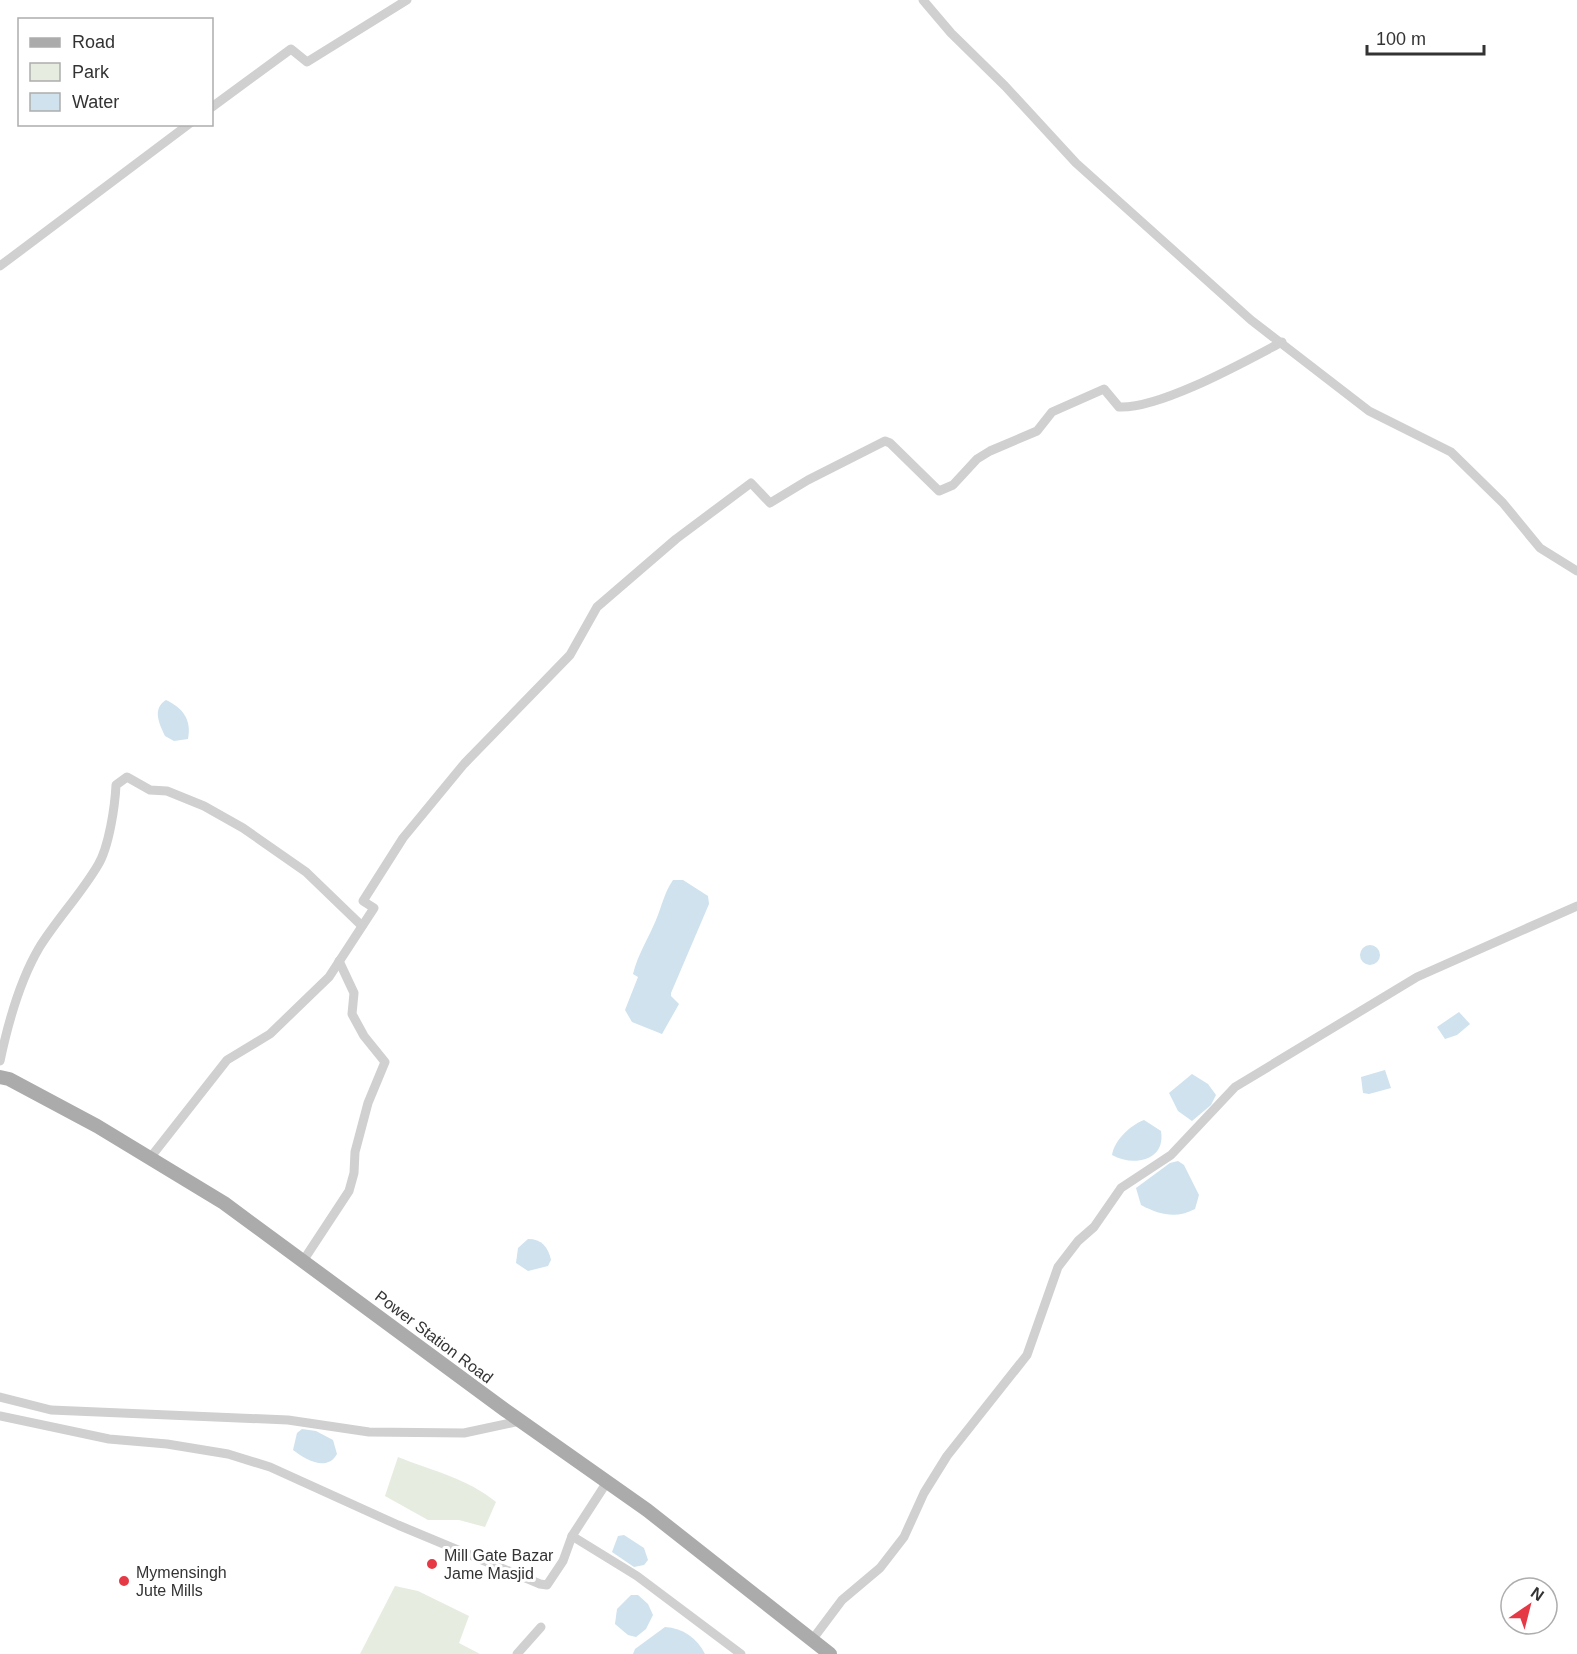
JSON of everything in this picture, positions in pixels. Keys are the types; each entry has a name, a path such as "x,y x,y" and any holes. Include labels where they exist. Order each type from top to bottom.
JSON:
{"main road":[{"name":"Power Station Road","path":"0,1077 9,1079 97,1126 224,1203 520,1421 647,1510 830,1654"}],"street":[{"path":"213,106 291,49 307,62 407,0"},
{"path":"923,0 951,33 1076,163 1251,320 1369,411 1451,452 1503,503 1540,548 1577,571"},
{"path":"0,266 186,126"},
{"path":"150,1158 227,1060 270,1034 329,977 374,908 363,901 404,838 464,764 570,655 597,607 675,539 751,483 770,503 808,480 885,441 891,443 939,491 953,484 977,459 990,451 1037,431 1052,412 1104,389 1119,407 1135,408 1212,378 1282,342"},
{"path":"0,1061 14,1006 26,974 38,950 99,864 115,804 116,785 127,777 150,790 167,791 204,806 243,828 306,872 362,926"},
{"path":"812,1640 842,1600 880,1568 904,1537 924,1493 947,1456 1027,1355 1058,1267 1078,1241 1094,1227 1121,1188 1171,1155 1235,1087 1417,977 1577,906"},
{"path":"303,1261 349,1191 354,1173 355,1152 368,1103 385,1062 364,1036 352,1014 354,993 339,962"},
{"path":"0,1398 51,1410 288,1420 369,1432 464,1433 520,1421"},
{"path":"0,1416 109,1438 167,1443 228,1454 270,1467 306,1485 547,1585 562,1561 572,1536 607,1482"},
{"path":"572,1536 637,1576 741,1654"},
{"path":"517,1654 541,1628"}],"green space":[{"path":"398,1457 461,1481 496,1502 485,1527 459,1520 428,1520 385,1496"},
{"path":"395,1586 418,1591 469,1616 459,1643 480,1654 360,1654"}],"water":[{"path":"166,700 185,715 189,726 188,739 174,741 165,736 158,712"},
{"path":"673,880 683,880 708,896 709,904 671,993 679,1004 662,1034 632,1022 625,1010 638,977 633,974 638,960"},
{"path":"1370,945 1377,948 1380,955 1377,962 1370,965 1363,962 1360,955 1363,948"},
{"path":"1459,1012 1470,1024 1457,1035 1445,1039 1437,1027"},
{"path":"1385,1070 1391,1088 1369,1094 1363,1093 1361,1077"},
{"path":"1192,1074 1208,1084 1216,1095 1211,1105 1192,1121 1178,1111 1169,1093"},
{"path":"1144,1120 1161,1131 1161,1141 1153,1155 1138,1161 1129,1161 1112,1155 1113,1149 1124,1134"},
{"path":"1178,1161 1184,1165 1199,1195 1195,1209 1175,1215 1155,1211 1141,1205 1136,1188 1170,1163"},
{"path":"528,1239 541,1242 546,1248 551,1260 548,1266 528,1271 516,1263 518,1248"},
{"path":"302,1429 316,1431 333,1440 337,1454 333,1459 316,1463 293,1450 297,1433"},
{"path":"624,1535 644,1548 648,1560 644,1565 634,1567 612,1552 618,1536"},
{"path":"631,1595 638,1595 648,1604 653,1615 646,1629 636,1637 628,1635 615,1624 617,1609"},
{"path":"665,1627 678,1629 689,1635 705,1654 633,1654 635,1649"}],"place":[{"name":"Mill Gate Bazar Jame Masjid","path":"432,1564"},
{"name":"Mymensingh Jute Mills","path":"124,1581"}]}
